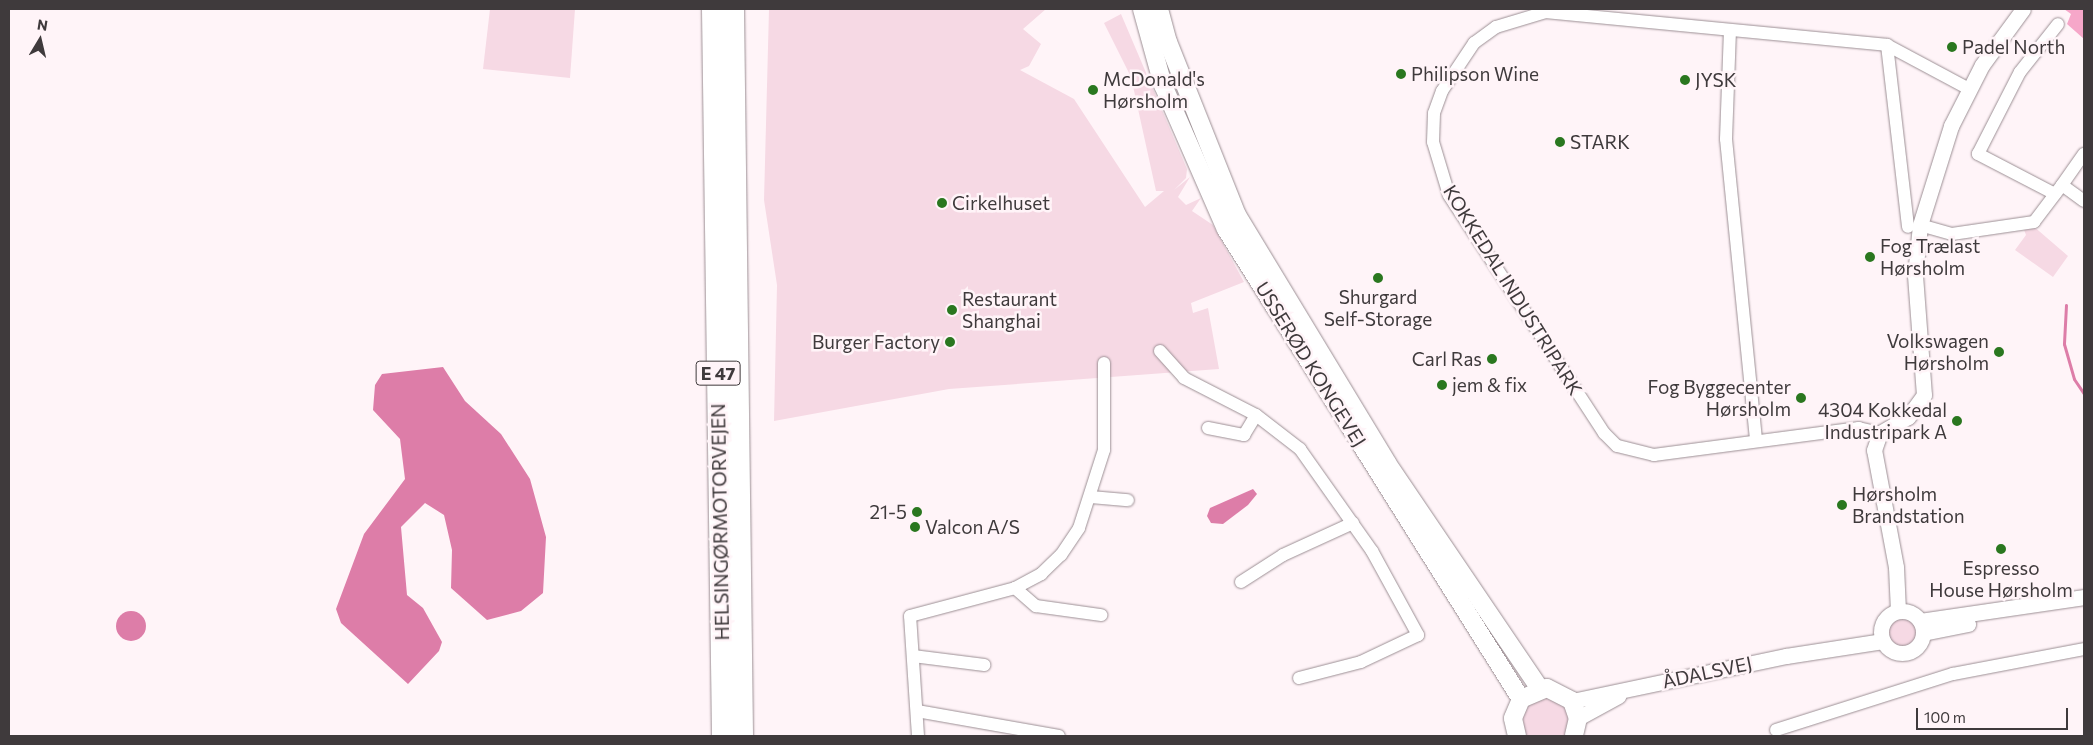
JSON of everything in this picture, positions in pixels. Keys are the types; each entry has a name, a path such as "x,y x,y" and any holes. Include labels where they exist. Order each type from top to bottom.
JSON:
{"highway":[{"path":"702,9 715,82"},
{"name":"HELSINGØRMOTORVEJEN","path":"723,736 715,82 728,10"},
{"name":"HELSINGØRMOTORVEJEN","path":"728,10 742,736"}],"main road":[{"name":"USSERØD KONGEVEJ","path":"1142,9 1163,85 1226,229 1521,699"},
{"name":"USSERØD KONGEVEJ","path":"1159,9 1185,88 1237,215 1387,463 1540,689"},
{"path":"1517,736 1513,718 1521,699 1540,689 1554,689 1575,709 1574,736"}],"street":[{"path":"1914,226 1951,126 1969,89 2023,9"},
{"name":"KOKKEDAL INDUSTRIPARK","path":"1880,433 1859,428 1654,455 1634,454 1618,446 1604,433 1449,195 1438,168 1434,112 1442,91 1465,52 1487,33 1517,19 1546,12 1636,14 1730,30 1887,45 1969,89"},
{"path":"2058,24 2020,72 1978,154 2084,201"},
{"path":"1730,30 1726,138 1756,441"},
{"path":"1887,45 1914,226 1915,275 1924,395 1908,417 1880,433 1874,450 1896,567 1898,611"},
{"path":"1914,226 1952,234 2034,222 2084,154"},
{"path":"1160,351 1205,392 1256,415 1300,449 1354,523 1418,635 1361,662 1299,678"},
{"path":"918,736 910,616 1015,588 1041,574 1061,555 1079,528 1091,497 1107,431 1104,363"},
{"path":"1208,428 1244,435 1256,415"},
{"path":"1091,497 1128,500"},
{"path":"1241,582 1283,555 1354,523"},
{"path":"1015,588 1036,606 1100,615"},
{"path":"1922,627 2084,598"},
{"path":"1898,611 1911,612 1922,627 1919,645 1903,653 1891,650 1882,635 1888,615 1898,611"},
{"name":"ÅDALSVEJ","path":"1575,709 1629,688 1882,635"},
{"path":"1776,730 1953,674 2084,649"},
{"path":"913,656 984,665"},
{"path":"917,711 1059,736"}],"shaded area":[{"path":"490,9 575,9 570,78 483,69"},
{"path":"769,9 1046,9 1023,29 1041,44 1029,66 1020,70 1074,99 1145,207 1164,191 1156,191 1131,77 1104,23 1121,14 1187,169 1186,178 1174,190 1190,177 1178,197 1186,205 1201,198 1192,211 1213,225 1244,282 1191,303 1193,313 1208,308 1219,369 949,389 774,421 777,285 764,200"},
{"path":"2064,9 2084,9 2084,39 2067,24 2071,14"},
{"path":"2032,225 2068,256 2053,277 2015,250 2026,235 2023,227"},
{"path":"443,367 465,401 501,434 530,479 546,537 543,593 521,611 487,620 451,588 452,550 444,515 425,503 401,527 407,595 423,608 442,642 439,651 408,684 341,623 336,609 364,534 405,479 400,439 373,410 375,385 382,374"},
{"path":"1253,489 1257,494 1248,505 1223,524 1211,523 1207,516 1210,508"},
{"path":"131,611 142,615 146,626 142,637 131,641 120,637 116,626 120,615"},
{"path":"1902,617 1913,621 1917,632 1913,643 1902,647 1891,643 1887,632 1891,621"},
{"path":"1538,696 1559,698 1571,715 1566,736 1525,735 1522,711"}],"waterway":[{"path":"2066,305 2064,344 2074,379 2084,394"}],"place":[{"name":"Padel North","path":"1952,47"},
{"name":"Philipson Wine","path":"1401,74"},
{"name":"JYSK","path":"1685,80"},
{"name":"McDonald's Hørsholm","path":"1093,90"},
{"name":"STARK","path":"1560,142"},
{"name":"Cirkelhuset","path":"942,203"},
{"name":"Fog Trælast Hørsholm","path":"1870,257"},
{"name":"Shurgard Self-Storage","path":"1378,278"},
{"name":"Restaurant Shanghai","path":"952,310"},
{"name":"Burger Factory","path":"950,342"},
{"name":"Volkswagen Hørsholm","path":"1999,352"},
{"name":"Carl Ras","path":"1492,359"},
{"name":"jem & fix","path":"1442,385"},
{"name":"Fog Byggecenter Hørsholm","path":"1801,398"},
{"name":"4304 Kokkedal Industripark A","path":"1957,421"},
{"name":"Hørsholm Brandstation","path":"1842,505"},
{"name":"21-5","path":"917,512"},
{"name":"Valcon A/S","path":"915,527"},
{"name":"Espresso House Hørsholm","path":"2001,549"}]}
